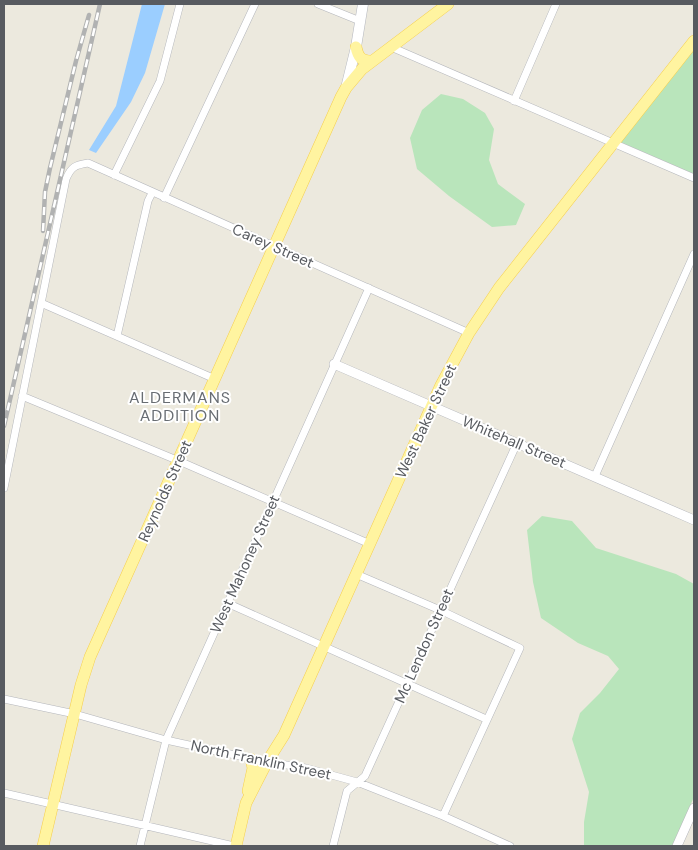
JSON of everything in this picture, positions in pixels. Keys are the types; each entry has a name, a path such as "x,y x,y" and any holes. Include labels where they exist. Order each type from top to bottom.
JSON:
{"main road":[{"name":"Reynolds Street","path":"43,846 81,685 90,657 346,88 364,4"},
{"path":"346,88 371,61 448,4"},
{"name":"West Baker Street","path":"235,846 246,803 267,762 284,735 431,407 469,333 516,264 694,41"},
{"path":"356,47 358,55 362,59 371,61"},
{"path":"246,803 253,768 251,759"}],"street":[{"path":"114,175 160,81 180,4"},
{"path":"164,198 255,4"},
{"path":"318,4 360,21"},
{"path":"514,101 556,4"},
{"path":"391,47 694,178"},
{"name":"Carey Street","path":"41,303 66,179 71,168 88,163 469,333"},
{"path":"117,336 148,201 152,193"},
{"path":"595,476 694,254"},
{"name":"West Mahoney Street","path":"140,846 166,740 369,288"},
{"path":"4,488 41,303 215,379"},
{"name":"Whitehall Street","path":"334,364 694,520"},
{"path":"22,396 179,461 370,544"},
{"name":"Mc Lendon Street","path":"333,846 347,791 366,776 517,443"},
{"path":"356,574 440,610 520,648 486,718 443,816"},
{"path":"227,603 486,718"},
{"name":"North Franklin Street","path":"4,700 74,714 166,740 251,759 306,768 357,782 443,816 510,846"},
{"path":"4,793 235,846"},
{"path":"677,846 694,808"}],"green space":[{"path":"694,48 694,174 620,142"},
{"path":"441,94 463,99 485,113 494,129 489,160 498,184 525,204 516,225 492,227 449,196 417,169 410,138 422,110"},
{"path":"542,516 572,521 596,548 676,574 694,584 694,797 672,846 584,846 584,822 589,792 572,739 580,713 600,693 619,669 608,656 578,643 541,618 533,582 527,530"}],"water":[{"path":"142,4 165,4 145,73 131,102 96,153 89,150 116,106"}],"railway":[{"path":"4,426 100,4"},
{"path":"43,231 45,192 50,168 89,15"}],"district":[{"name":"ALDERMANS ADDITION","path":"180,406"}]}
